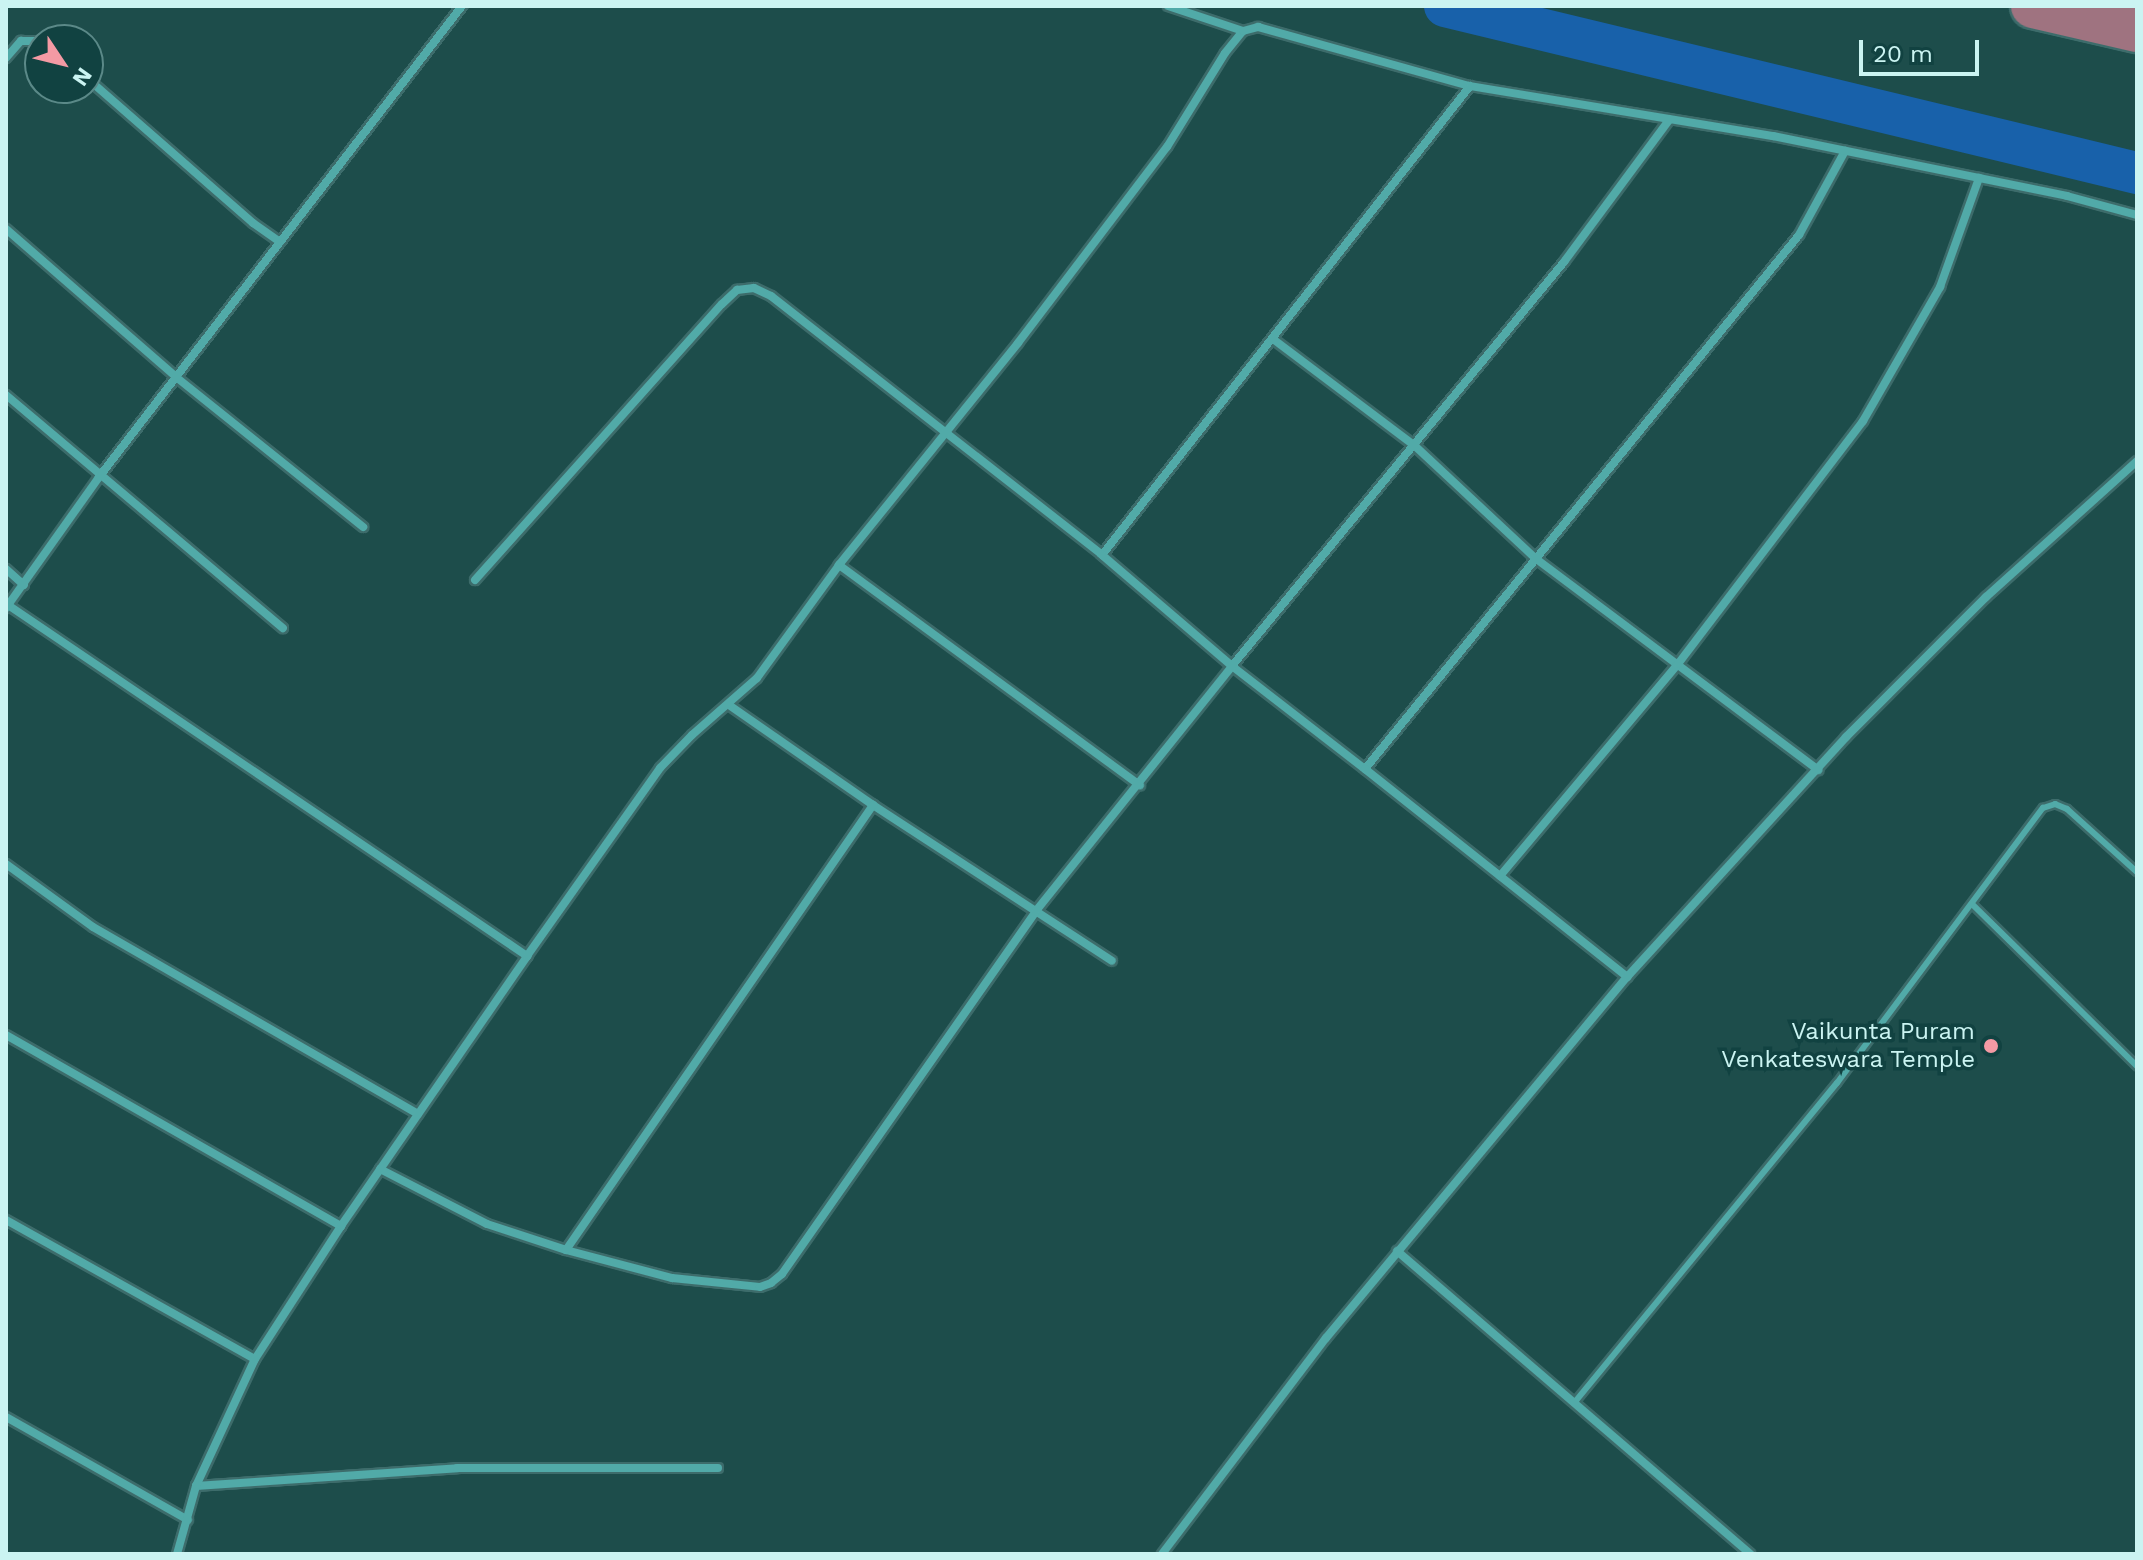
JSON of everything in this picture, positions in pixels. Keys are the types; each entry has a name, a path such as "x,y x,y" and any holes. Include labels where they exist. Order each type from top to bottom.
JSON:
{"main road":[{"path":"2033,6 2137,30"}],"street":[{"path":"462,6 99,477 7,606 527,956"},
{"path":"1168,6 1243,31 1258,27 1470,86 1845,151 2137,215"},
{"path":"177,1554 196,1486 255,1359 341,1226 527,956 660,768 692,735 757,678 839,565 947,435 1167,147 1225,53 1243,31"},
{"path":"6,58 24,41"},
{"path":"1102,555 1470,86"},
{"path":"104,93 253,223 280,242"},
{"path":"380,1169 487,1224 566,1250 672,1278 760,1287 771,1283 782,1274 1036,911 1140,785 1232,666 1564,262 1669,120"},
{"path":"1365,769 1799,235 1845,151"},
{"path":"1500,876 1678,664 1869,412 1940,287 1979,178"},
{"path":"8,235 176,377 363,527"},
{"path":"475,580 737,290 754,288 771,296 1102,555 1232,666 1627,977"},
{"path":"1273,339 1415,446 1535,558 1818,770"},
{"path":"6,395 99,477 283,628"},
{"path":"1162,1554 1326,1338 1627,977 1818,770 1986,597 2137,461"},
{"path":"839,565 1140,785"},
{"path":"6,569 24,585"},
{"path":"729,705 873,805 1112,961"},
{"path":"566,1250 873,805"},
{"path":"6,864 93,927 418,1114"},
{"path":"6,1035 341,1226"},
{"path":"6,1220 255,1359"},
{"path":"1397,1251 1750,1554"},
{"path":"6,1417 188,1520"},
{"path":"196,1486 457,1468 718,1468"}],"lane":[{"path":"1574,1403 1837,1083 1973,905 2031,820 2043,808 2055,804 2067,809 2137,872"},
{"path":"1973,905 2137,1066"}],"waterway":[{"path":"1445,6 2137,173"}],"place":[{"name":"Vaikunta Puram Venkateswara Temple","path":"1991,1046"}]}
